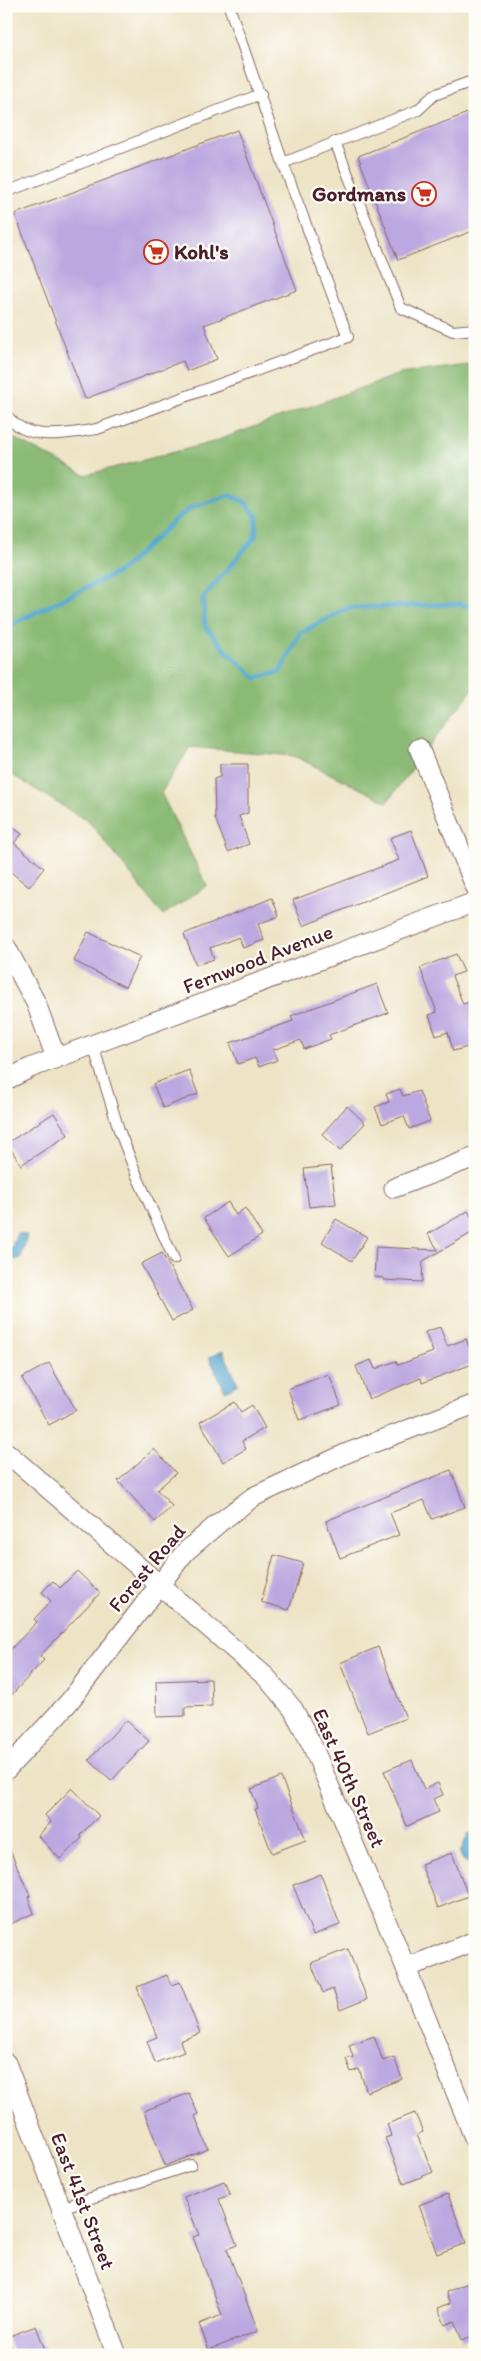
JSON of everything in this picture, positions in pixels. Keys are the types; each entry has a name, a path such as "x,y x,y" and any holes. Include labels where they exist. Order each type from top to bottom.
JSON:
{"street":[{"path":"419,748 475,886"},
{"name":"Fernwood Avenue","path":"56,1058 475,902"},
{"path":"6,947 36,1003 56,1058 6,1080"},
{"path":"394,1188 475,1157"},
{"name":"Forest Road","path":"6,1770 69,1702 185,1552 253,1497 347,1453 475,1404"},
{"name":"East 40th Street","path":"6,1452 266,1677 293,1708 312,1745 406,1968 475,2140"},
{"path":"406,1968 475,1941"},
{"name":"East 41st Street","path":"6,2064 117,2355"}],"lane":[{"path":"6,414 13,424 24,431 64,435 97,429 348,337 283,163 261,94 229,6"},
{"path":"283,163 418,110 434,95 475,80"},
{"path":"6,192 261,94"},
{"path":"335,142 401,308 453,331 475,329"},
{"path":"94,1045 126,1148 174,1259"},
{"path":"62,2208 191,2165"}],"green space":[{"path":"475,364 475,686 387,802 294,756 190,747 161,793 207,886 163,915 90,823 6,771 6,434 85,475 210,443 399,374"}],"water":[{"path":"17,1233 27,1236 21,1258 13,1260 8,1252"},
{"path":"223,1351 238,1384 225,1391 209,1357"},
{"path":"475,1832 474,1862 469,1864 462,1859 460,1853 468,1834"}],"building":[{"name":"Gordmans","path":"475,110 475,230 398,260 358,156"},
{"name":"Kohl's","path":"237,130 297,290 204,325 217,359 187,371 183,361 85,399 15,214"},
{"path":"220,764 248,764 248,813 239,816 249,844 228,852 215,818 214,779 220,777"},
{"path":"6,822 22,834 14,843 44,868 29,887 6,868"},
{"path":"411,830 428,876 303,926 293,900 399,860 390,838"},
{"path":"272,898 279,916 258,924 264,940 243,948 239,937 210,948 214,959 196,965 184,934"},
{"path":"88,932 140,957 125,987 74,961"},
{"path":"456,954 464,972 452,976 463,1004 475,1000 475,1028 470,1030 475,1045 453,1051 448,1032 436,1036 429,1015 437,1012 420,968"},
{"path":"377,984 388,1013 329,1035 331,1039 304,1049 301,1040 273,1050 277,1060 259,1067 255,1058 238,1064 230,1043 293,1021 291,1016"},
{"path":"189,1070 198,1094 163,1108 153,1084"},
{"path":"400,1089 403,1096 419,1091 430,1121 409,1129 404,1116 382,1124 375,1107 389,1102 386,1094"},
{"path":"347,1106 365,1123 340,1151 322,1134"},
{"path":"54,1113 68,1135 21,1165 7,1143"},
{"path":"331,1166 336,1204 309,1207 304,1169"},
{"path":"228,1202 236,1215 245,1208 262,1235 229,1256 204,1218"},
{"path":"468,1211 475,1223 475,1231 423,1261 422,1282 384,1280 384,1278 374,1277 376,1247 438,1250 428,1234"},
{"path":"336,1219 367,1237 352,1261 322,1242"},
{"path":"162,1253 193,1310 172,1321 141,1264"},
{"path":"440,1327 447,1346 466,1339 475,1363 422,1383 421,1378 369,1399 356,1366 371,1360 375,1369 396,1361 398,1365 433,1352 425,1332"},
{"path":"49,1363 76,1410 49,1425 22,1378"},
{"path":"329,1374 341,1405 299,1420 288,1389"},
{"path":"235,1402 241,1412 252,1405 265,1428 242,1441 246,1449 223,1462 200,1422"},
{"path":"154,1449 176,1473 157,1490 172,1506 155,1522 118,1481"},
{"path":"451,1470 465,1507 432,1519 424,1500 390,1513 399,1535 340,1558 326,1521"},
{"path":"274,1555 303,1563 289,1610 261,1602"},
{"path":"77,1571 100,1593 40,1656 44,1660 6,1701 6,1654 37,1622 34,1619 51,1601 42,1592 53,1581 60,1588"},
{"path":"378,1647 406,1718 368,1733 340,1663"},
{"path":"211,1679 212,1706 185,1707 185,1716 157,1717 156,1681"},
{"path":"126,1720 149,1741 111,1781 89,1760"},
{"path":"412,1760 424,1789 438,1783 443,1795 433,1799 439,1812 407,1826 384,1771"},
{"path":"281,1777 306,1840 272,1853 255,1809 258,1808 251,1789"},
{"path":"72,1788 99,1816 80,1835 82,1838 60,1859 38,1836 51,1822 45,1815"},
{"path":"6,1841 30,1896 28,1897 34,1913 6,1926"},
{"path":"452,1853 468,1896 438,1908 421,1864"},
{"path":"321,1874 340,1925 313,1935 293,1885"},
{"path":"348,1949 367,1999 340,2010 333,1989 323,1993 311,1963"},
{"path":"167,1975 171,1985 180,1982 200,2033 180,2041 184,2052 155,2063 147,2041 157,2037 137,1987"},
{"path":"374,2036 383,2061 394,2057 402,2079 367,2092 359,2069 351,2072 346,2059 353,2057 349,2045"},
{"path":"189,2093 198,2114 195,2116 208,2149 165,2166 144,2111"},
{"path":"415,2113 423,2132 417,2135 433,2172 404,2184 385,2138 391,2136 387,2124"},
{"path":"224,2181 230,2195 219,2199 237,2245 227,2249 258,2331 209,2350 199,2324 222,2315 193,2237 199,2235 184,2197"},
{"path":"448,2194 466,2243 437,2254 419,2205"},
{"path":"475,2280 475,2335 462,2340 454,2321 445,2325 438,2308 451,2303 446,2292"},
{"path":"36,2326 47,2355 14,2355 7,2337"}],"waterway":[{"path":"6,627 122,570 175,520 191,508 230,495 245,502 257,517 255,537 203,598 205,626 227,652 256,678 280,672 300,633 348,608 457,604 475,607"}],"place":[{"name":"Gordmans","path":"424,194"},
{"name":"Kohl's","path":"156,252"}]}
